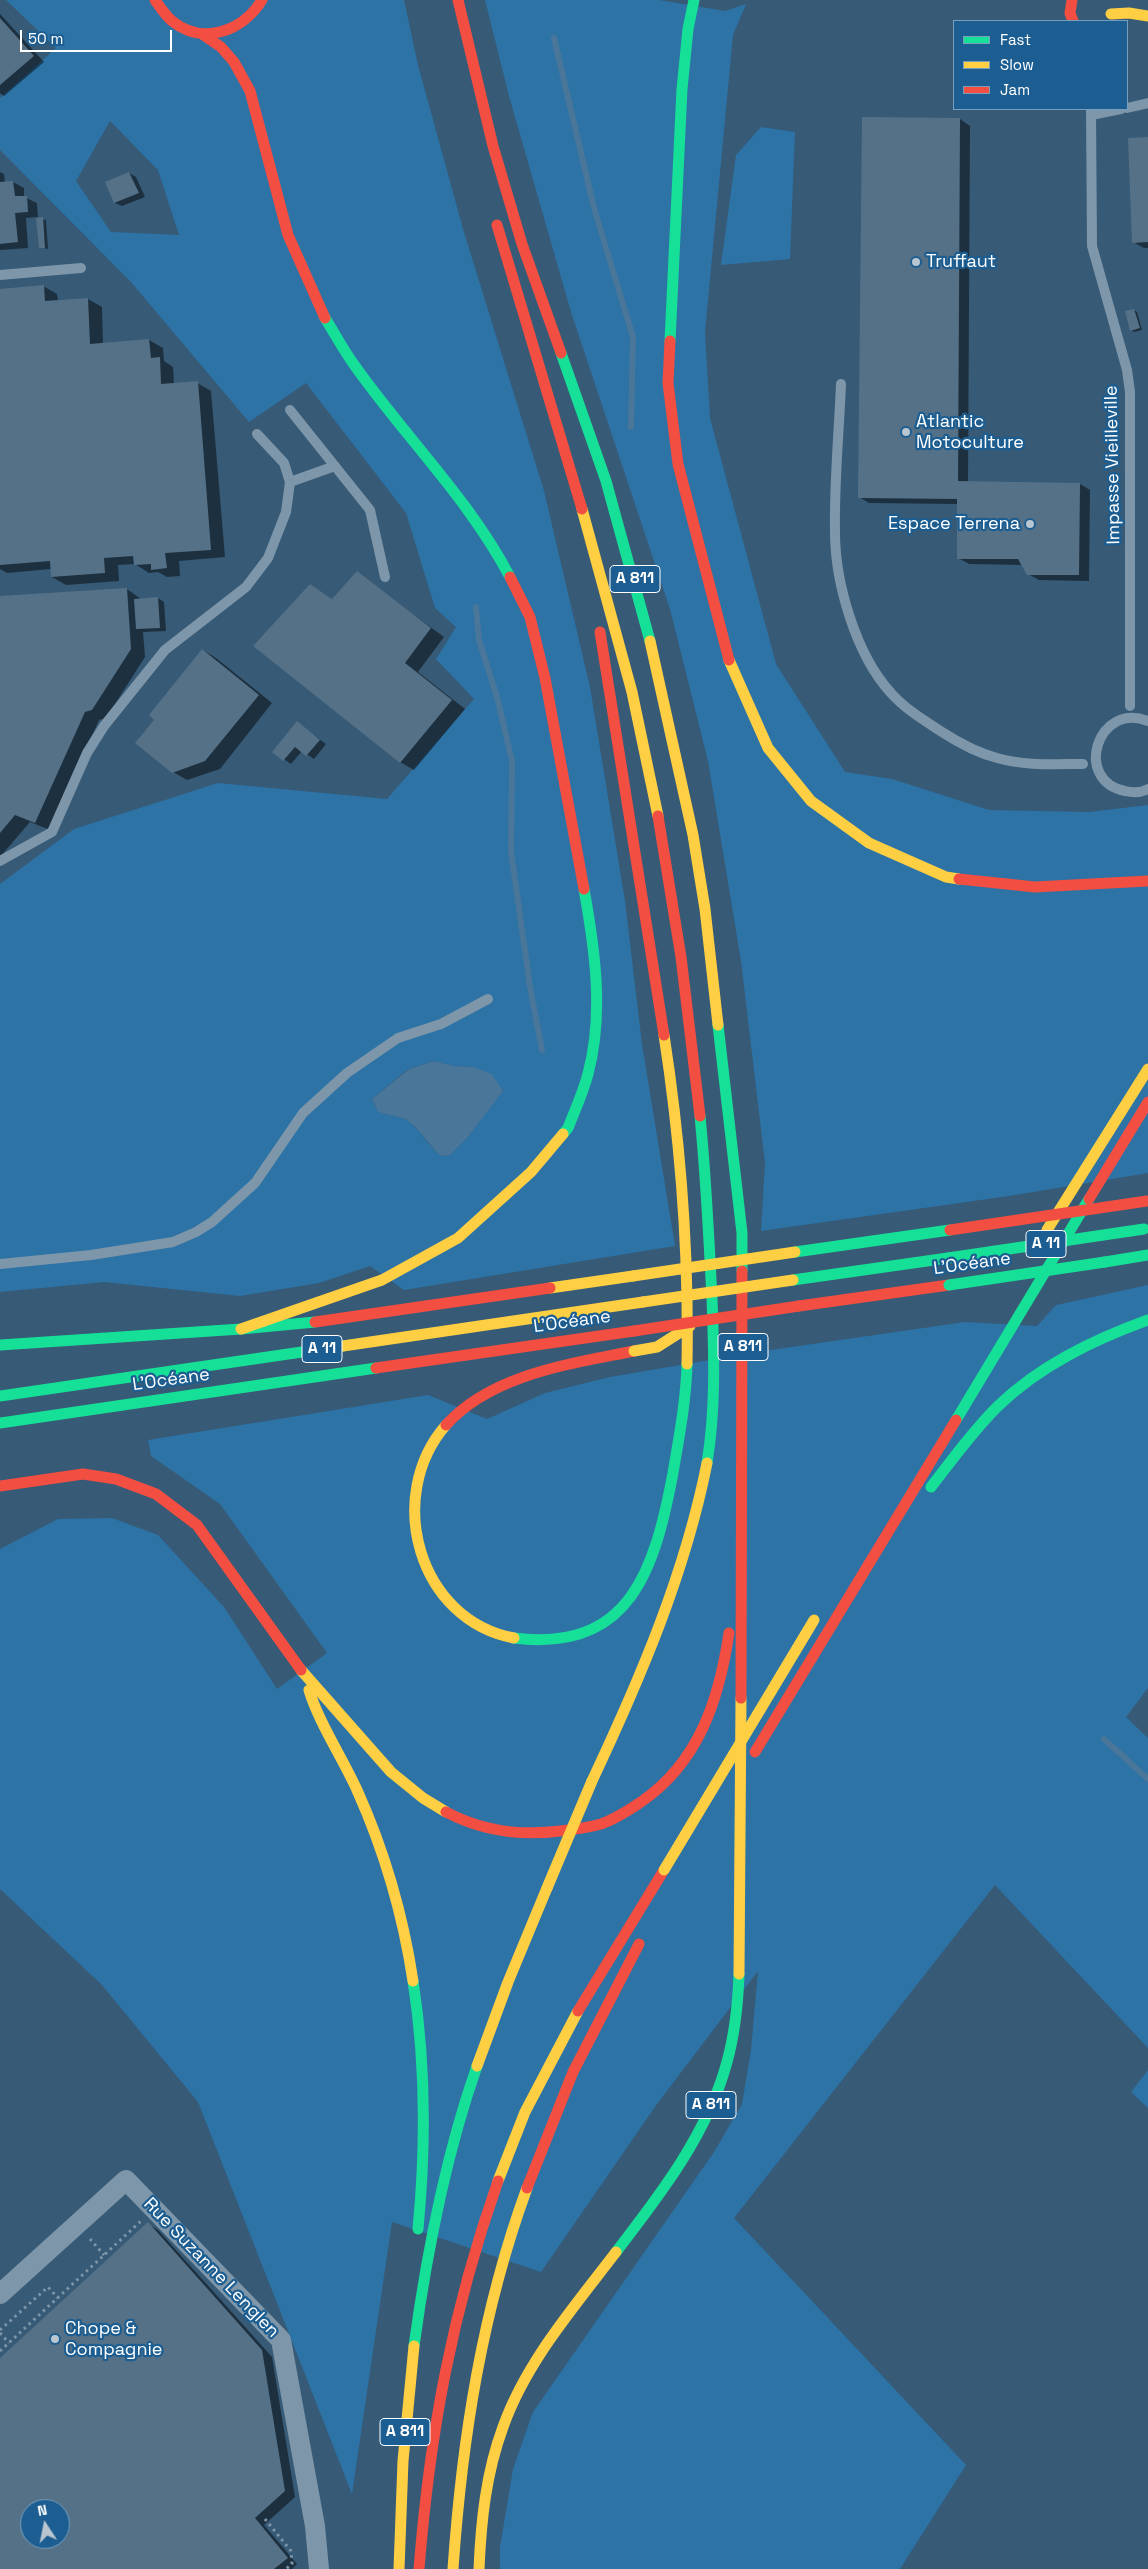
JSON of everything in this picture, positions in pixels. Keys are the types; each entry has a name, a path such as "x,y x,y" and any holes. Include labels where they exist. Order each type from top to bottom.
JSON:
{"main road":[{"path":"155,0 164,13 175,23 202,34 220,46 234,62 250,92 288,236 322,312 355,366 450,484 493,545 530,617 545,678 594,944 597,1007 588,1074 568,1128 531,1172 458,1238 382,1280 241,1329"},
{"path":"202,34 219,33 235,28 249,19 262,0"},
{"name":"A 811","path":"458,0 493,146 522,244 606,481 633,572 662,688 693,835 720,1027 742,1233 741,1920 734,2026 729,2054 722,2080 690,2149 665,2186 543,2351 510,2407 498,2440 488,2483 484,2506 479,2569"},
{"path":"694,0 688,29 682,89 668,383 678,464 729,660 768,748 811,801 869,843 946,876 1035,887 1148,881"},
{"path":"1057,1 1071,2 1073,20"},
{"path":"1110,13 1148,16"},
{"name":"A 811","path":"399,2569 404,2449 411,2367 420,2295 453,2143 476,2068 524,1939 642,1671 688,1547 708,1462 713,1421 714,1365 708,1200 686,985 669,878 638,718 617,629 493,210"},
{"path":"575,483 570,506 591,586"},
{"path":"598,621 620,740 678,1149 686,1242 687,1368 683,1416 662,1529 647,1574 627,1603 602,1624 571,1637 522,1640 502,1636 473,1623 442,1596 427,1572 420,1556 414,1531 412,1508 415,1483 424,1458 438,1434 453,1417 473,1402 522,1378 657,1347 697,1321"},
{"path":"1012,1287 1148,1069"},
{"path":"730,1794 894,1519 1148,1102"},
{"path":"0,1345 22,1342 241,1329 322,1321 1148,1201"},
{"name":"L’Océane","path":"0,1396 1146,1229"},
{"name":"L’Océane","path":"0,1423 1148,1255"},
{"path":"894,1519 909,1516 981,1426 1013,1393 1057,1362 1085,1346 1148,1320"},
{"path":"0,1486 82,1474 116,1479 156,1494 197,1525 304,1674 323,1690 354,1731 386,1767 412,1791 434,1806 462,1820 493,1830 519,1834 546,1833 599,1825 642,1802 663,1786 682,1765 705,1729 715,1707 723,1669 732,1599 741,1579"},
{"path":"419,2569 428,2468 437,2404 455,2317 486,2212 508,2154 556,2050 816,1616"},
{"path":"304,1674 310,1694 363,1802 376,1838 392,1887 412,1976 422,2045 424,2088 425,2156 416,2243"},
{"path":"454,2569 463,2457 474,2389 500,2275 554,2114 588,2040 645,1936"},
{"path":"412,2280 420,2295"}],"street":[{"name":"Rue Suzanne Lenglen","path":"0,2294 126,2180 281,2340 315,2526 319,2569"}],"lane":[{"path":"1128,108 1148,103"},
{"path":"1091,112 1111,110"},
{"name":"Impasse Vieilleville","path":"1091,112 1092,246 1127,370 1130,392 1130,706"},
{"path":"0,275 81,268"},
{"path":"841,384 835,533 841,582 850,621 867,656 891,693 922,720 959,743 997,758 1032,764 1084,764 1100,774 1108,784 1119,790 1131,793 1148,789"},
{"path":"290,410 370,510 385,577"},
{"path":"0,861 52,832 87,753 104,726 165,650 246,587 268,558 286,512 290,482 284,464 257,434"},
{"path":"290,482 335,466"},
{"path":"1084,764 1096,753 1103,733 1120,720 1130,706 1145,720"},
{"path":"1120,720 1145,720"},
{"path":"1096,753 1100,774"},
{"path":"0,1264 91,1255 173,1242 196,1232 212,1222 254,1183 303,1113 347,1073 398,1038 441,1024 488,999"}],"path":[{"path":"0,2351 154,2209"},
{"path":"9,2343 0,2331 48,2287 58,2298"},
{"path":"265,2519 291,2551 292,2564 286,2569"}],"shaded area":[{"path":"6,0 404,0 418,65 463,229 544,491 590,687 625,901 642,1044 675,1246 404,1290 370,1266 319,1283 240,1296 104,1282 0,1292 0,884 74,829 218,783 387,799 474,699 436,659 456,627 435,608 406,513 306,383 249,422 131,282 0,150 0,98 56,48","holes":["110,121 158,170 179,235 111,232 76,181","434,1061 454,1066 473,1067 503,1090 467,1138 450,1155 441,1156 407,1120 378,1112 372,1099 408,1069"]},
{"path":"485,0 659,0 725,11 746,4 733,35 705,332 710,418 776,664 845,772 892,779 989,810 1089,812 1148,805 1148,1173 1009,1196 761,1231 765,1163 741,961 708,761 670,609 571,312 509,96"},
{"path":"761,127 795,132 790,259 721,265 736,155"},
{"path":"434,1061 454,1066 473,1067 492,1074 503,1091 467,1138 450,1155 441,1156 407,1120 378,1112 372,1099 409,1069"},
{"path":"1148,1285 1148,1688 1126,1717 1148,1738 1148,2048 995,1885 734,2218 966,2465 900,2569 500,2569 500,2547 513,2469 533,2412 714,2152 742,2104 751,2050 758,1971 657,2104 541,2272 392,2222 352,2494 198,2102 102,1985 0,1889 0,1549 58,1519 112,1518 158,1535 224,1607 277,1689 327,1653 220,1504 151,1456 148,1440 428,1395 487,1419 545,1393 610,1377 757,1352 965,1322 1037,1326 1056,1305"},
{"path":"1148,2070 1148,2108 1131,2092"}],"building":[{"path":"0,18 34,56 0,85"},
{"path":"862,117 960,118 958,481 1080,483 1079,575 1027,575 1018,559 957,559 957,499 858,498"},
{"path":"1148,137 1148,242 1132,243 1128,138"},
{"path":"129,172 139,193 114,203 105,182"},
{"path":"13,181 15,196 27,196 28,212 15,213 18,242 0,244 0,182"},
{"path":"43,217 45,248 39,248 36,218"},
{"path":"44,285 45,301 88,298 90,344 149,339 151,358 160,357 161,384 198,381 211,550 165,553 167,568 151,570 151,564 134,565 133,556 104,558 105,573 51,577 50,561 0,565 0,289"},
{"path":"1134,309 1140,328 1130,331 1125,311"},
{"path":"357,571 431,628 405,663 452,700 400,763 253,646 310,584 332,599"},
{"path":"127,588 131,649 92,710 85,712 35,823 15,815 0,833 0,596"},
{"path":"158,597 160,628 136,629 134,599"},
{"path":"202,649 259,695 205,761 172,773 135,743 154,720 149,715"},
{"path":"297,721 320,740 306,756 295,747 283,761 272,752"},
{"path":"148,2222 262,2350 285,2491 255,2518 288,2558 274,2569 0,2569 0,2358"}],"waterway":[{"path":"554,38 594,208 633,337 631,427"},
{"path":"476,607 479,640 497,697 512,761 511,851 530,987 542,1050"},
{"path":"1104,1739 1148,1779"}],"traffic: fast":[{"path":"670,341 682,89 688,29 694,0"},
{"path":"325,318 351,360 375,393 476,521 510,577"},
{"path":"561,353 606,481 650,641"},
{"path":"563,1134 568,1128 586,1081 596,1028 597,1005 592,935 584,889"},
{"path":"718,1025 742,1233 742,1271"},
{"path":"700,1116 712,1299 714,1381 707,1463"},
{"path":"956,1420 1089,1199"},
{"path":"948,1258 1144,1229"},
{"path":"795,1252 950,1230"},
{"path":"1105,1262 1148,1255"},
{"path":"793,1280 948,1258"},
{"path":"949,1285 1105,1262"},
{"path":"931,1487 988,1417 1013,1392 1068,1356 1107,1336 1148,1320"},
{"path":"0,1345 241,1329 315,1322"},
{"path":"0,1396 343,1346"},
{"path":"514,1638 554,1639 586,1632 611,1617 631,1597 646,1571 666,1508 682,1419 687,1364"},
{"path":"0,1423 376,1368"},
{"path":"616,2252 665,2186 708,2114 719,2088 730,2051 736,2018 739,1974"},
{"path":"413,1981 420,2043 423,2105 421,2198 418,2229"},
{"path":"414,2346 438,2204 455,2135 477,2066"}],"traffic: slow":[{"path":"1111,14 1129,13 1148,16"},
{"path":"582,509 632,692 658,816"},
{"path":"650,641 693,835 705,909 718,1025"},
{"path":"729,660 768,748 811,801 869,843 946,877 959,879"},
{"path":"664,1035 683,1199 687,1281 687,1364"},
{"path":"1047,1230 1148,1069"},
{"path":"241,1329 382,1280 458,1238 531,1172 563,1134"},
{"path":"633,1276 795,1252"},
{"path":"550,1288 633,1276"},
{"path":"643,1302 793,1280"},
{"path":"343,1346 643,1302"},
{"path":"634,1351 657,1347 690,1326"},
{"path":"446,1425 427,1454 417,1486 415,1519 421,1551 434,1581 454,1607 481,1627 514,1638"},
{"path":"592,1781 644,1665 674,1586 698,1504 707,1463"},
{"path":"664,1870 814,1620"},
{"path":"301,1670 391,1772 423,1798 446,1812"},
{"path":"309,1690 318,1714 357,1790 376,1836 398,1907 413,1981"},
{"path":"739,1974 741,1698"},
{"path":"547,1888 592,1781"},
{"path":"477,2066 508,1982 547,1888"},
{"path":"498,2181 525,2112 578,2011"},
{"path":"453,2569 462,2472 486,2328 511,2234 527,2188"},
{"path":"479,2569 481,2533 488,2479 497,2444 513,2403 524,2380 552,2336 616,2252"},
{"path":"399,2569 403,2461 414,2346"}],"traffic: jam":[{"path":"155,0 169,19 184,29 196,33 209,34 222,32 244,20 262,0"},
{"path":"458,0 493,146 522,244 561,353"},
{"path":"1072,0 1070,13 1073,20"},
{"path":"202,34 221,47 234,62 250,91 288,235 325,318"},
{"path":"497,225 582,509"},
{"path":"670,341 668,383 678,464 729,660"},
{"path":"510,577 530,617 545,678 584,889"},
{"path":"600,632 664,1035"},
{"path":"658,816 681,957 700,1116"},
{"path":"959,879 1035,887 1148,881"},
{"path":"1089,1199 1148,1102"},
{"path":"950,1230 1147,1201"},
{"path":"741,1698 742,1271"},
{"path":"799,1306 949,1285"},
{"path":"315,1322 550,1288"},
{"path":"634,1331 799,1306"},
{"path":"376,1368 634,1331"},
{"path":"446,1425 465,1408 486,1394 509,1383 559,1367 634,1351"},
{"path":"755,1752 956,1420"},
{"path":"0,1486 83,1474 116,1479 156,1494 197,1525 301,1670"},
{"path":"446,1812 488,1828 531,1833 560,1831 601,1824 627,1811 661,1786 692,1749 712,1705 725,1658 729,1633"},
{"path":"578,2011 664,1870"},
{"path":"527,2188 573,2072 639,1944"},
{"path":"419,2569 430,2469 445,2372 468,2277 498,2181"}],"place":[{"name":"Truffaut","path":"916,262"},
{"name":"Atlantic Motoculture","path":"906,432"},
{"name":"Espace Terrena","path":"1030,524"},
{"name":"Chope & Compagnie","path":"55,2339"}]}
